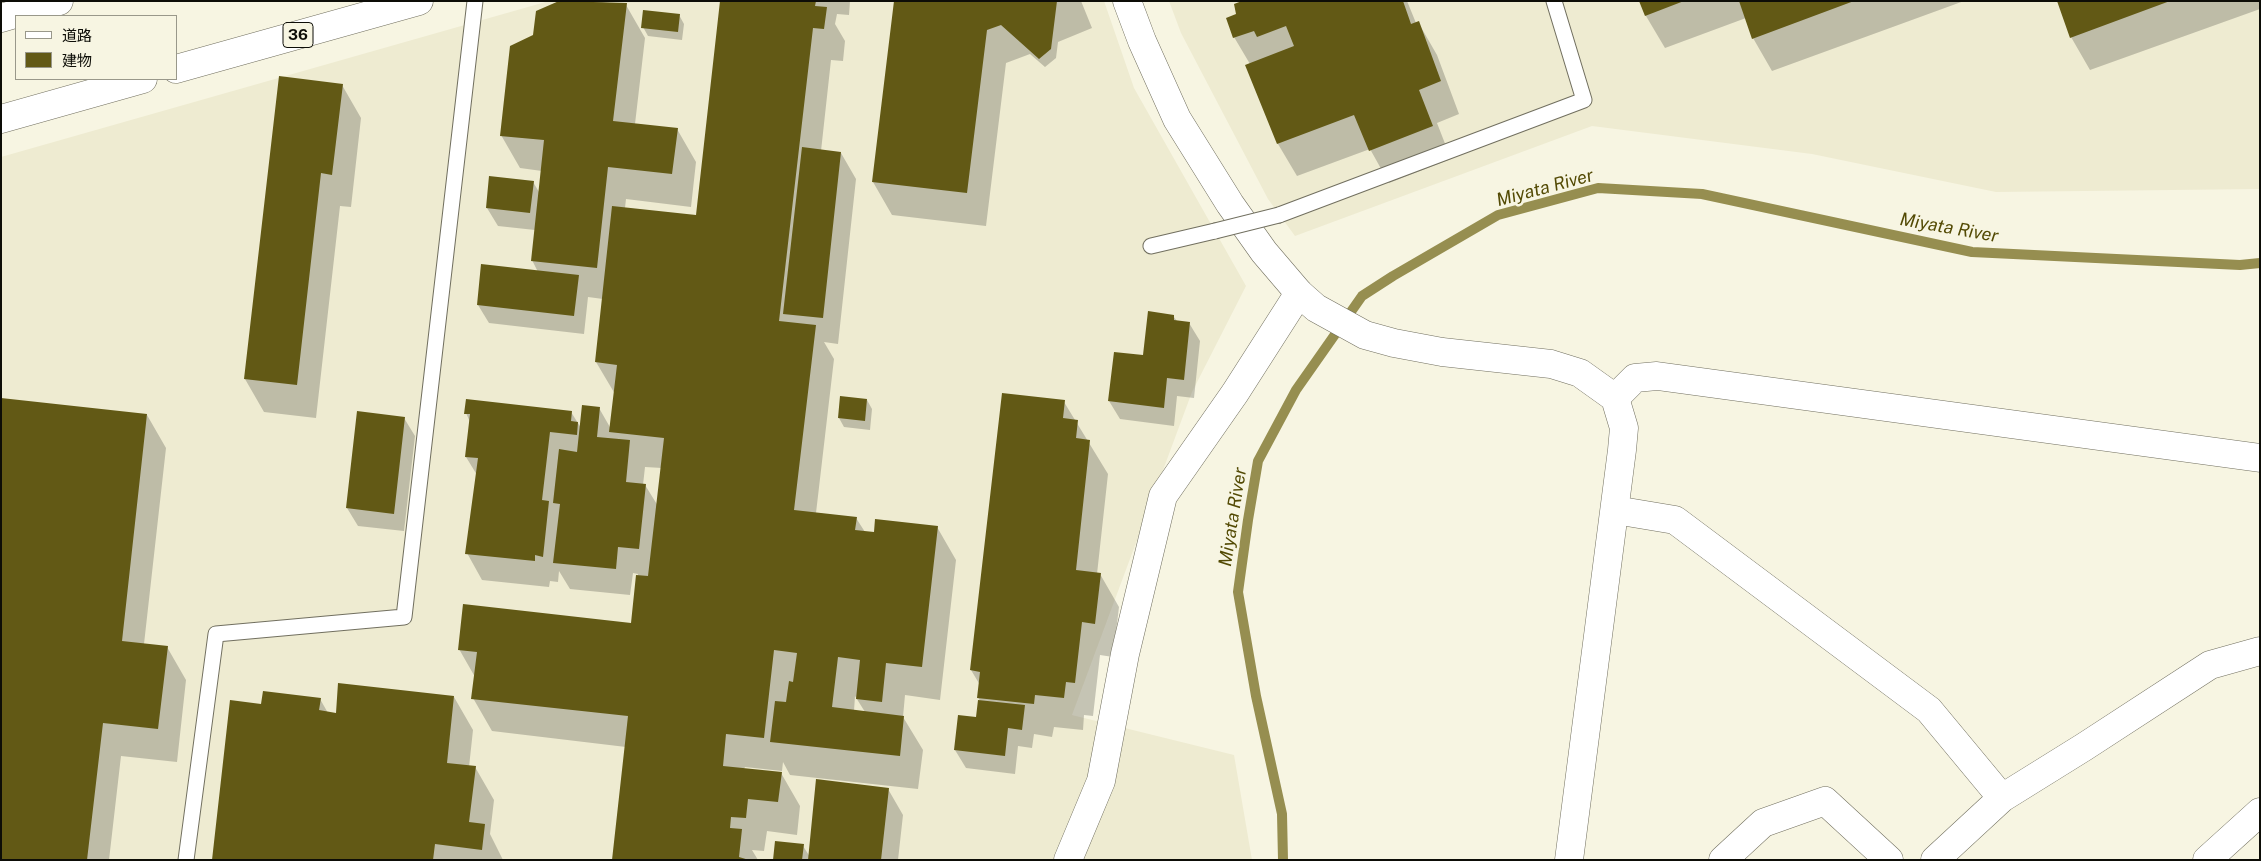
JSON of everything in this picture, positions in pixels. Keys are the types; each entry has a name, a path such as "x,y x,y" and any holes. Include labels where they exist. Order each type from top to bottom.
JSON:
{"street":[{"path":"1,18 59,1"},
{"name":"36","path":"178,68 419,1"},
{"path":"1127,1 1142,41 1177,119 1230,204 1258,244 1308,300 1365,335 1394,343 1442,352 1552,364 1580,373 1615,398 1624,428 1569,860"},
{"path":"1,118 139,80"},
{"path":"1068,860 1101,781 1126,654 1163,496 1235,393 1308,300"},
{"path":"1615,398 1635,378 1657,376 2260,458"},
{"path":"1615,510 1674,520 1929,710 2002,798"},
{"path":"1935,860 2002,798 2210,665 2260,651"},
{"path":"1723,860 1763,824 1826,802 1889,860"},
{"path":"2207,860 2260,812"}],"lane":[{"path":"186,860 216,634 404,617 475,1"},
{"path":"1151,246 1279,214 1584,100 1554,1"}],"shaded area":[{"path":"549,1 1104,1 1134,88 1246,286 1192,392 1072,715 1234,755 1252,860 1,860 1,157"},
{"path":"1169,1 2260,1 2260,189 1996,192 1812,154 1592,126 1295,236 1268,199 1181,33"}],"building":[{"path":"559,1 627,3 613,121 678,128 672,174 608,167 597,268 531,261 544,140 500,136 510,46 533,35 536,11"},
{"path":"720,1 816,1 815,6 827,7 824,29 813,28 779,321 816,325 794,510 857,517 855,530 874,532 875,519 938,526 922,667 886,663 882,702 856,699 860,660 838,657 832,707 904,716 900,756 770,742 775,701 786,702 789,681 793,682 797,653 774,650 764,738 726,734 723,766 782,772 778,802 748,799 746,818 731,817 730,828 742,829 739,857 749,860 612,860 628,716 471,699 477,652 458,650 463,604 631,623 636,575 648,576 664,438 609,432 617,365 595,362 612,206 696,215"},
{"path":"894,1 1057,1 1051,49 1039,59 1001,25 987,30 967,193 872,182"},
{"path":"1242,1 1403,1 1411,24 1419,21 1441,81 1419,90 1433,126 1369,151 1354,115 1277,144 1245,65 1294,46 1286,26 1257,37 1254,31 1233,38 1226,18 1236,14 1234,4"},
{"path":"1639,1 1684,1 1645,16"},
{"path":"1739,1 1854,1 1752,39"},
{"path":"2057,1 2170,1 2070,38"},
{"path":"643,10 680,14 678,32 641,28"},
{"path":"279,76 343,84 332,175 321,173 297,385 244,379"},
{"path":"802,147 841,152 823,318 783,314"},
{"path":"489,176 534,181 530,213 486,208"},
{"path":"481,264 579,275 574,316 477,305"},
{"path":"1148,311 1174,315 1174,320 1190,322 1184,380 1167,378 1164,408 1108,401 1114,352 1143,355"},
{"path":"1002,393 1065,400 1063,418 1078,420 1076,438 1090,440 1076,570 1101,573 1095,624 1082,622 1075,683 1066,682 1064,698 1035,695 1034,704 977,698 980,672 970,670"},
{"path":"840,396 867,399 865,421 838,418"},
{"path":"1,398 147,414 122,641 168,646 158,729 103,723 87,860 1,860"},
{"path":"466,399 572,411 571,421 578,422 577,435 550,432 542,500 549,501 543,557 535,555 535,561 465,554 478,458 465,457 470,414 464,414"},
{"path":"582,405 600,407 597,437 630,440 626,482 646,484 639,549 618,547 616,569 553,563 560,504 553,503 559,449 577,452"},
{"path":"357,411 405,417 394,514 346,508"},
{"path":"338,683 454,696 447,763 476,766 469,822 485,824 482,850 435,844 433,860 212,860 230,700 261,704 263,691 321,698 319,710 336,713"},
{"path":"978,700 1025,705 1022,730 1008,728 1005,756 954,750 958,715 976,717"},
{"path":"816,779 889,788 881,860 808,860"},
{"path":"775,841 804,844 802,860 773,860"}],"waterway":[{"name":"Miyata River","path":"1283,860 1282,814 1256,696 1238,592 1258,461 1296,390 1362,296 1393,276 1498,215 1598,188 1702,194 1972,252 2240,265 2260,263"}]}
